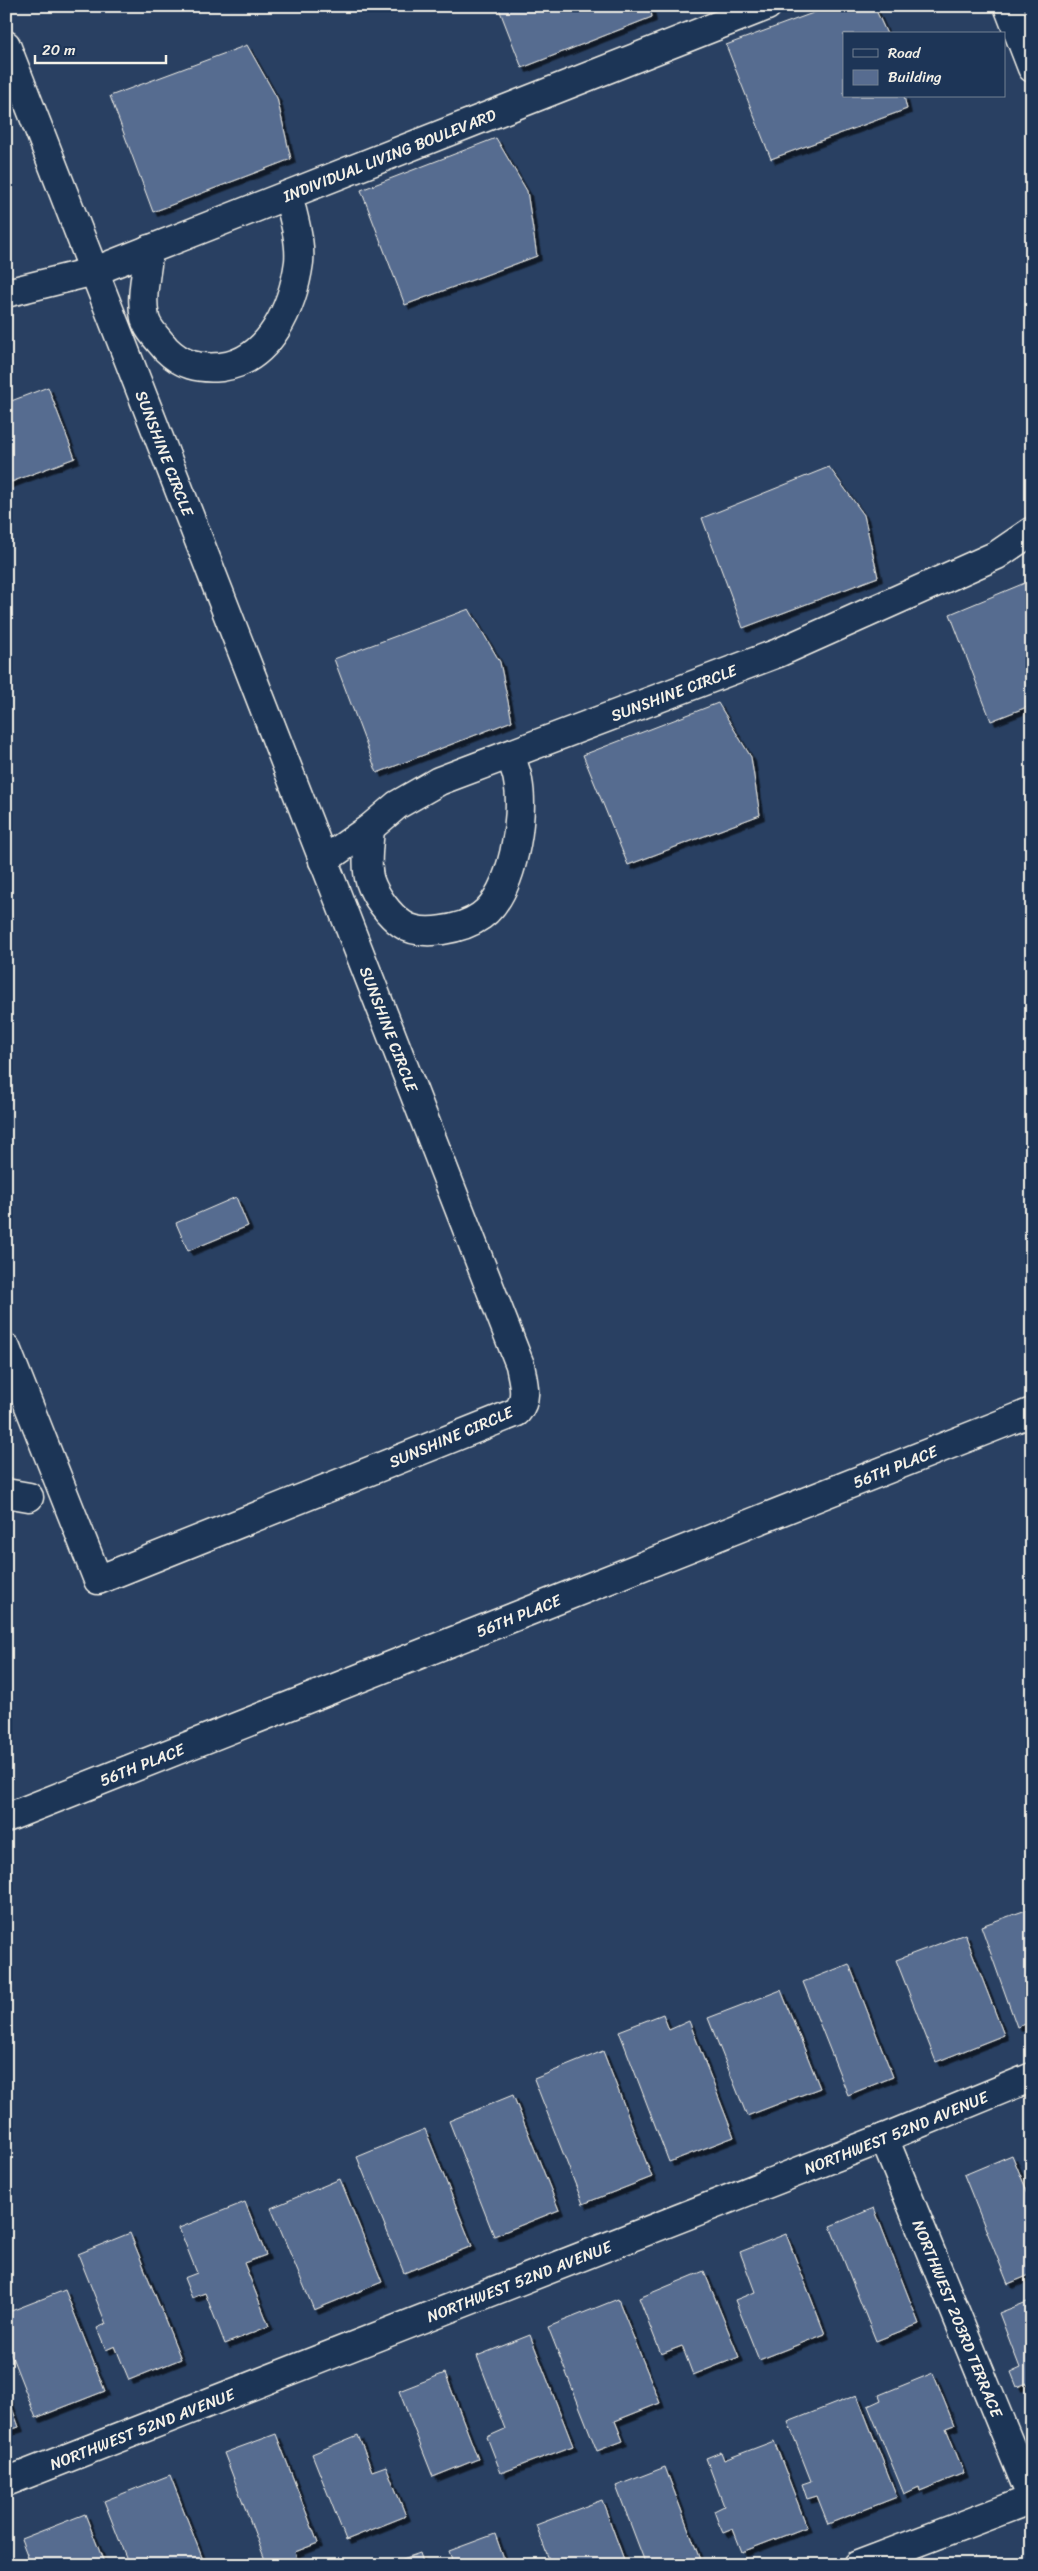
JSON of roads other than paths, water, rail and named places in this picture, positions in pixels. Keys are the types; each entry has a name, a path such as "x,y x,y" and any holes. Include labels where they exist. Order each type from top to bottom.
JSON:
{"street":[{"name":"INDIVIDUAL LIVING BOULEVARD","path":"6,293 95,271 767,6"},
{"path":"1008,6 1032,68"},
{"name":"SUNSHINE CIRCLE","path":"6,45 520,1365 524,1390 523,1404 516,1412 98,1580 6,1348"},
{"path":"149,249 144,295 145,318 156,338 178,361 203,369 231,366 258,353 273,334 286,309 299,261 294,219 288,194"},
{"name":"SUNSHINE CIRCLE","path":"323,861 370,828 397,805 439,781 510,756 778,653 997,555 1032,530"},
{"path":"370,828 369,881 381,901 402,924 428,931 456,928 482,916 497,897 511,872 519,828 518,782 510,756"},
{"name":"56TH PLACE","path":"6,1818 1032,1412"},
{"name":"NORTHWEST 52ND AVENUE","path":"6,2482 884,2138 1032,2077"},
{"name":"NORTHWEST 203RD TERRACE","path":"884,2138 1032,2499"},
{"path":"858,2565 1032,2499"}]}
